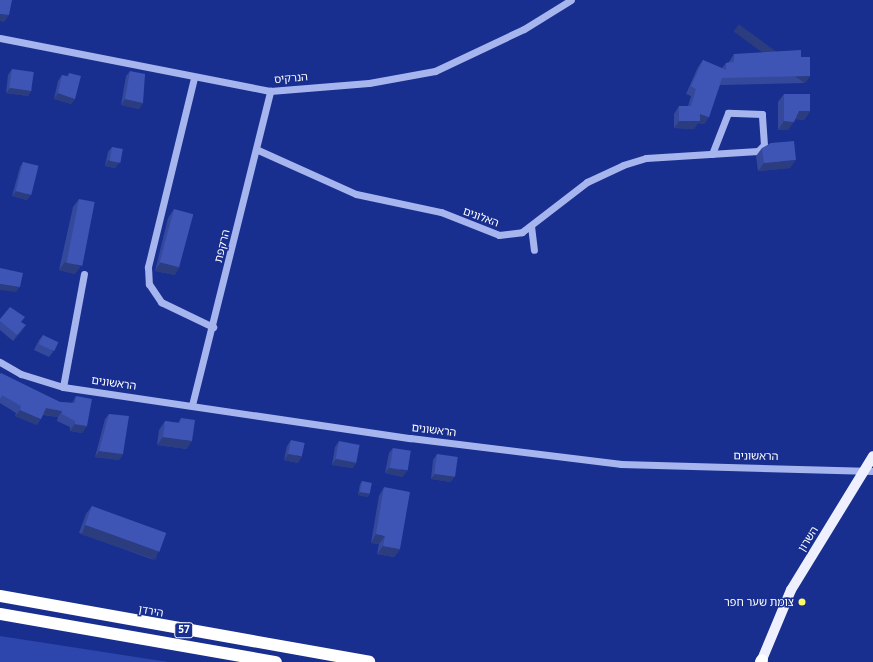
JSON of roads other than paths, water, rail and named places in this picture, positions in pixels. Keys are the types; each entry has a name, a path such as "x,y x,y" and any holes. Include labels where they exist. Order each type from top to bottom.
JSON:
{"highway":[{"name":"הירדן","path":"0,596 369,662"},
{"name":"57","path":"0,614 276,662"}],"main road":[{"name":"השרון","path":"763,662 770,638 790,590 869,470 873,456"}],"street":[{"name":"הנרקיס","path":"0,38 87,53 194,78 270,91 369,83 436,71 524,29 571,0"},
{"path":"194,78 148,267 149,284 161,302 213,328"},
{"name":"הרקפת","path":"192,405 258,150 270,91"},
{"name":"האלונים","path":"258,150 356,194 441,212 488,233 512,234 531,226 587,182 623,165 646,158 712,154 763,149 762,114 728,113 712,154"},
{"path":"531,226 534,250"},
{"path":"63,387 84,274"},
{"name":"הראשונים","path":"0,362 21,374 63,387 622,464 869,470"}],"place":[{"name":"צומת שער חפר","path":"802,602"}]}
